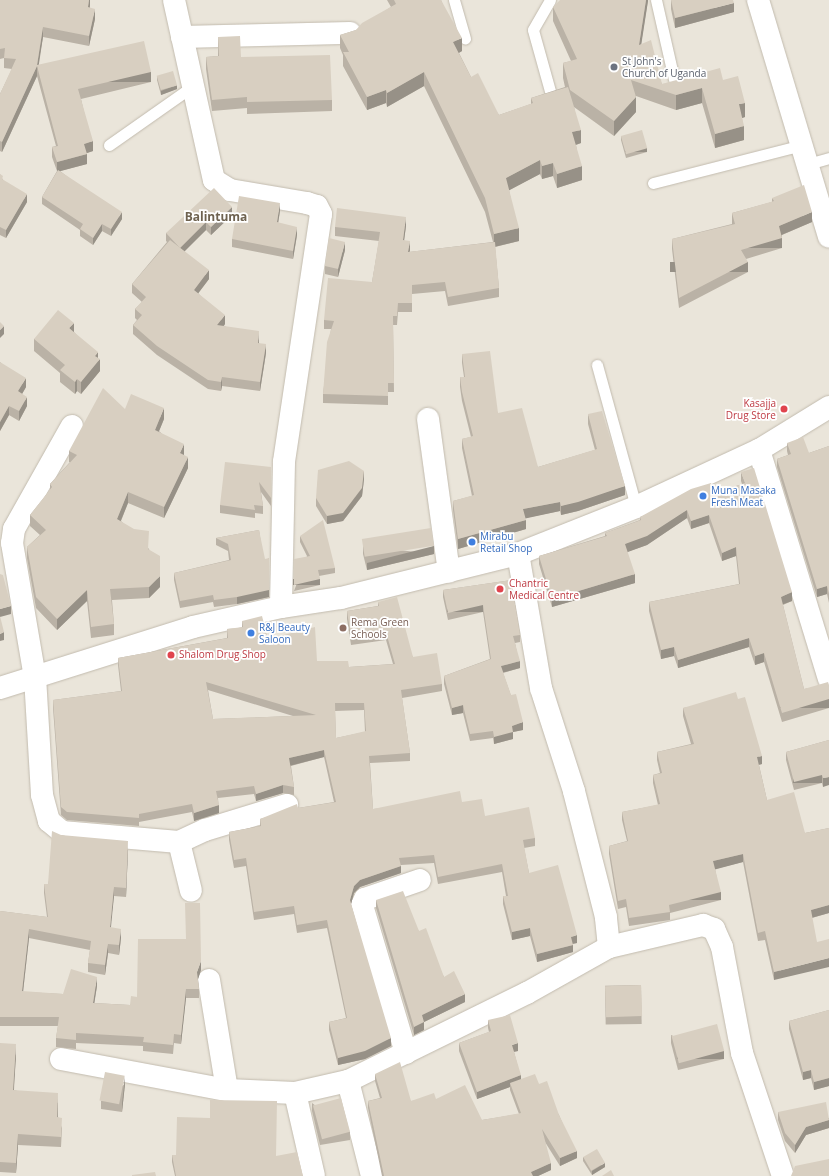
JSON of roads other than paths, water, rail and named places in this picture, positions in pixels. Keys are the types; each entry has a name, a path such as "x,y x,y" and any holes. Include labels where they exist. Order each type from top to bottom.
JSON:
{"street":[{"path":"174,0 193,86 218,184 230,190 307,203 317,206 321,214 284,462 281,607"},
{"path":"758,0 829,237"},
{"path":"182,38 350,33"},
{"path":"0,688 193,627 281,607 341,598 518,554 636,507 758,450 829,407"},
{"path":"428,419 449,572"},
{"path":"72,426 14,529 12,543 35,677 42,795 49,821 62,832 179,842 287,805"},
{"path":"758,450 829,679"},
{"path":"518,554 541,688 574,791 606,917 609,947"},
{"path":"179,842 191,891"},
{"path":"406,1053 362,905 365,900 420,880"},
{"path":"61,1059 227,1090 295,1093 348,1081 406,1053 609,947 703,925 714,929 722,947 742,1053 783,1176"},
{"path":"209,980 227,1090"},
{"path":"348,1081 372,1176"},
{"path":"295,1093 314,1176"}],"lane":[{"path":"454,0 465,38"},
{"path":"550,0 533,30 550,90"},
{"path":"656,0 674,79"},
{"path":"109,145 193,86"},
{"path":"653,183 805,154 829,158"},
{"path":"597,365 636,507"}],"place":[{"name":"St John's Church of Uganda","path":"614,67"},
{"name":"Kasajja Drug Store","path":"784,409"},
{"name":"Muna Masaka Fresh Meat","path":"703,496"},
{"name":"Mirabu Retail Shop","path":"472,542"},
{"name":"Chantric Medical Centre","path":"500,589"},
{"name":"Rema Green Schools","path":"343,628"},
{"name":"R&J Beauty Saloon","path":"251,633"},
{"name":"Shalom Drug Shop","path":"171,655"}],"district":[{"name":"Balintuma","path":"216,217"}]}
